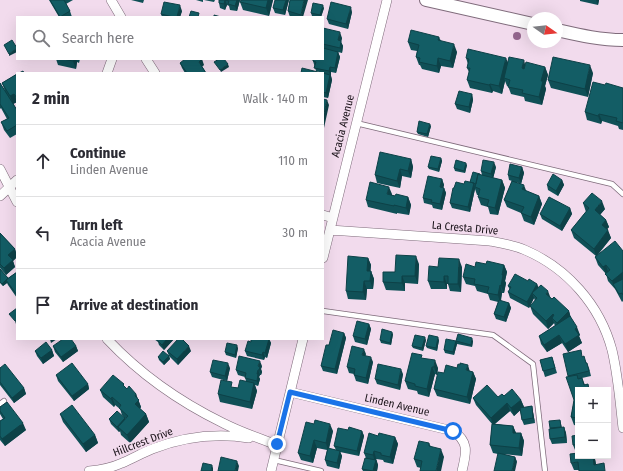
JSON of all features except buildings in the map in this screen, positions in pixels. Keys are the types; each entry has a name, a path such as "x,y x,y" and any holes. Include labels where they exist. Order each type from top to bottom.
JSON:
{"street":[{"path":"110,0 113,16"},
{"path":"110,0 120,16"},
{"name":"Acacia Avenue","path":"324,254 387,0"},
{"path":"426,0 527,23"},
{"path":"563,31 588,37 623,40"},
{"path":"107,72 112,60"},
{"path":"147,60 154,72"},
{"path":"0,169 16,200"},
{"path":"0,196 16,181"},
{"path":"324,215 333,218"},
{"name":"La Cresta Drive","path":"330,230 490,241 507,244 524,250 542,258 554,266 573,282 585,295 605,330 612,349 623,428"},
{"path":"108,340 134,365 162,387 192,407 224,424 277,444"},
{"path":"271,471 303,340"},
{"name":"Linden Avenue","path":"290,392 453,431 460,435 465,446 466,456 462,471"},
{"name":"Hillcrest Drive","path":"89,471 122,464 152,449 194,437 238,436 277,444"}],"lane":[{"path":"356,123 612,184 623,194"},
{"path":"324,311 493,335 533,364 546,471"},
{"path":"274,460 321,471"}],"route":[{"path":"277,444 290,392 453,431"}]}
